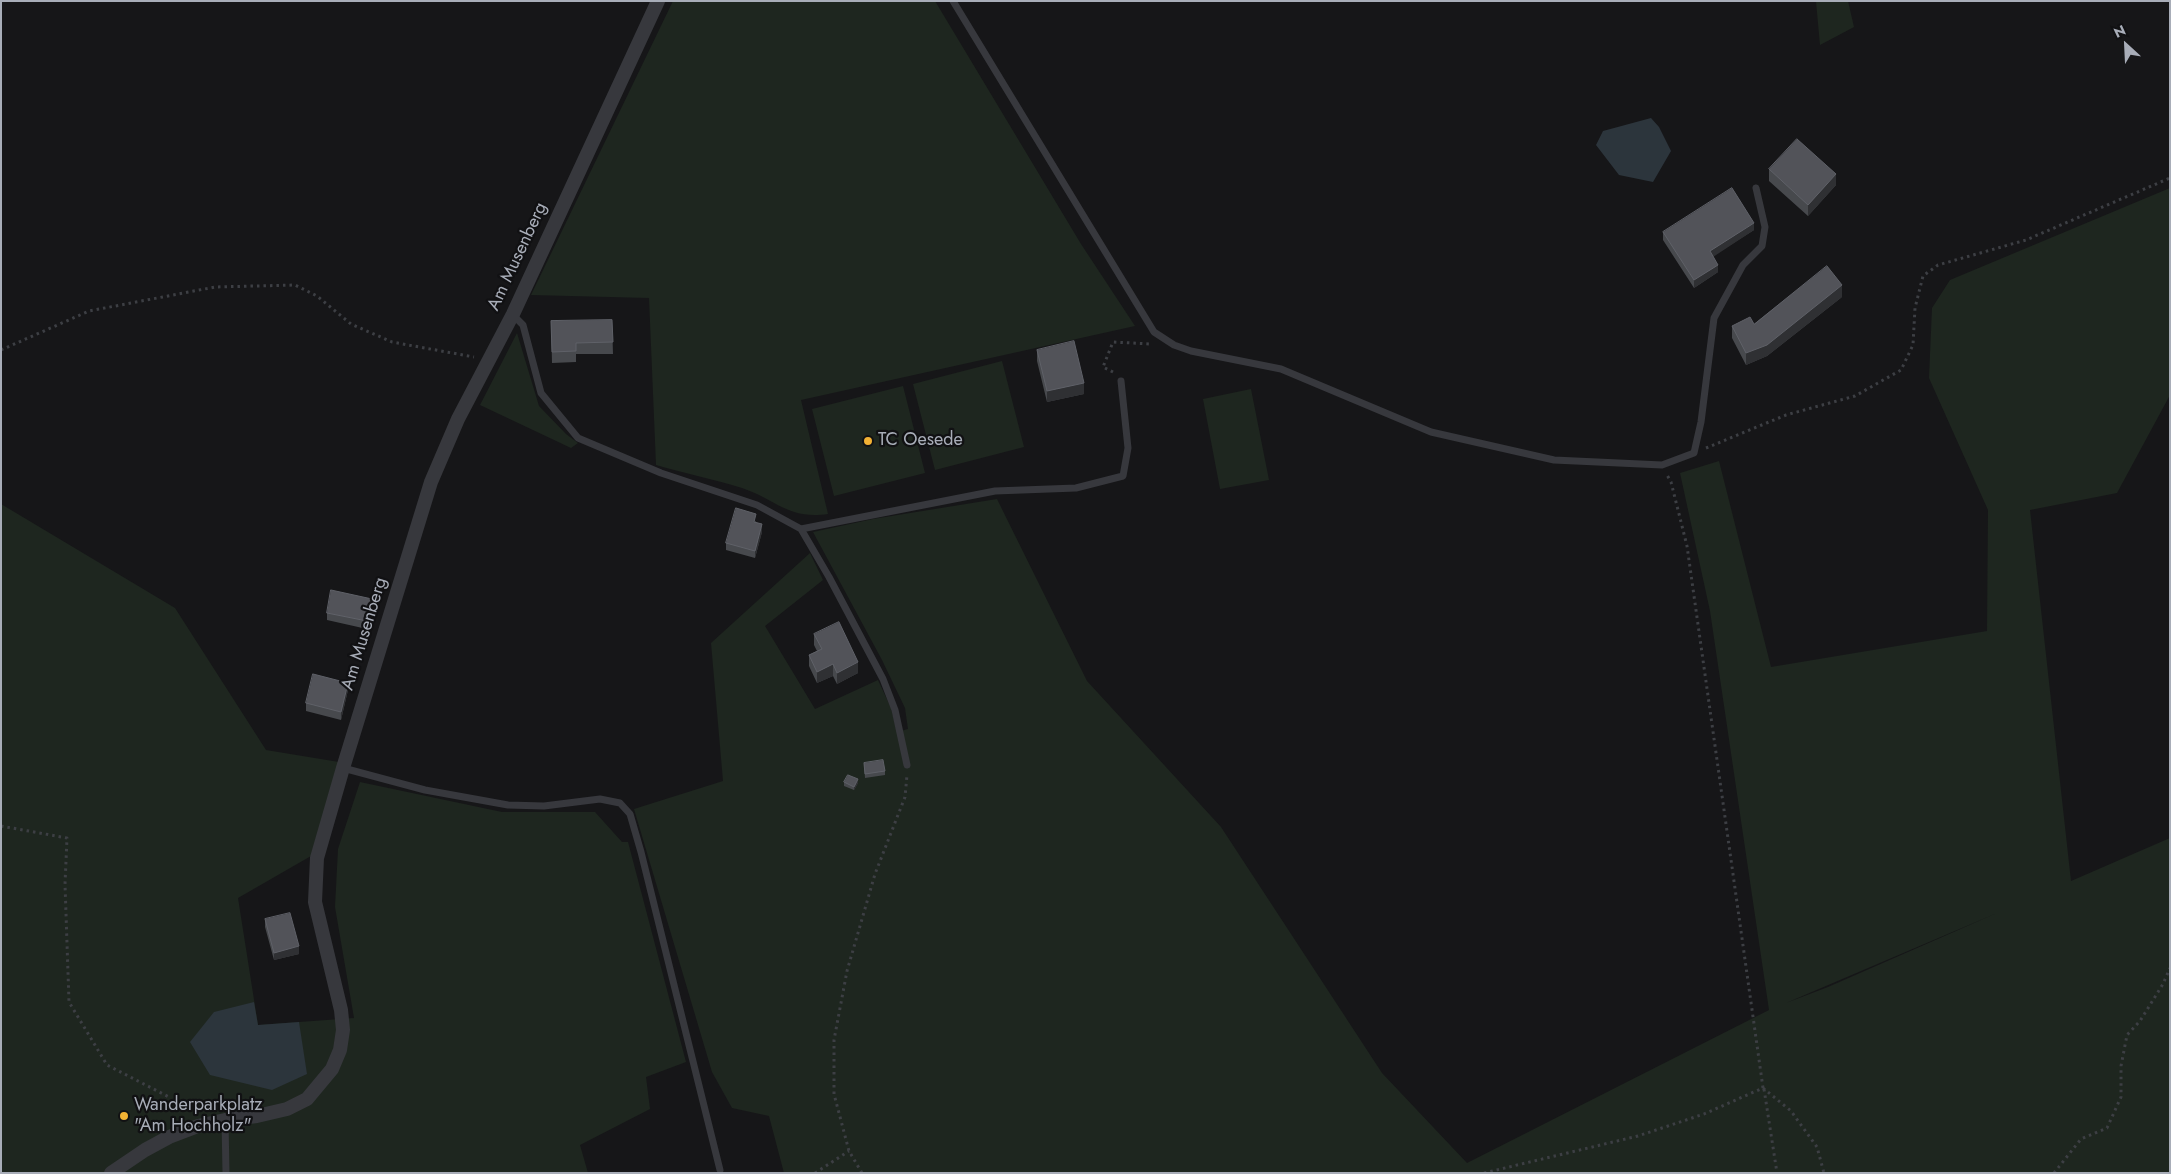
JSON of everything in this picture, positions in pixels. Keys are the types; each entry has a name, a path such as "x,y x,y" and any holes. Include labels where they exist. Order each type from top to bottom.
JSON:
{"street":[{"name":"Am Musenberg","path":"111,1173 169,1137 198,1126 287,1109 307,1099 332,1069 340,1050 343,1030 341,1010 314,902 317,858 343,768 431,482 458,419 513,314 658,1"}],"lane":[{"path":"953,1 1154,332 1174,345 1281,369 1431,432 1554,460 1662,465 1694,453 1702,422 1714,318 1743,265 1762,246 1765,227 1756,188"},
{"path":"513,314 523,325 541,393 578,438 661,473 757,505 801,529 883,678 895,710 907,765"},
{"path":"801,529 995,491 1076,488 1123,476 1128,448 1121,381"},
{"path":"343,768 425,790 508,805 544,806 600,799 620,803 630,814 641,852 720,1170"},
{"path":"225,1120 226,1173"}],"path":[{"path":"1694,453 1786,415 1855,396 1901,370 1913,345 1915,308 1923,276 1938,265 2026,240 2170,178"},
{"path":"1,350 89,311 215,286 295,285 317,296 351,324 392,342 489,359"},
{"path":"1121,381 1120,376 1103,367 1113,342 1174,345"},
{"path":"1662,465 1671,482 1687,546 1776,1173"},
{"path":"862,1173 849,1151 834,1094 834,1040 847,971 870,891 905,798 907,765"},
{"path":"1,826 67,838 65,884 69,1002 108,1065 170,1097"},
{"path":"2054,1173 2081,1138 2107,1128 2121,1097 2121,1066 2127,1036 2140,1021 2163,984 2170,968"},
{"path":"1484,1173 1638,1136 1704,1114 1763,1088"},
{"path":"1763,1088 1791,1111 1812,1140 1817,1147 1824,1173"},
{"path":"815,1173 849,1151"}],"shaded area":[{"path":"673,1 935,1 1081,244 1135,326 801,400 828,514 814,515 792,511 742,488 656,465 649,298 531,295"},
{"path":"1816,1 1848,1 1854,27 1820,45"},
{"path":"1651,118 1659,127 1671,151 1653,182 1619,175 1596,145 1603,131"},
{"path":"2170,188 2170,395 2117,493 2030,510 2071,881 2170,838 2170,1173 784,1173 769,1116 732,1108 712,1072 634,809 723,781 711,643 810,553 823,580 765,626 815,709 878,680 891,708 897,732 908,729 905,708 882,660 813,532 873,519 997,499 1087,681 1221,827 1382,1073 1467,1163 1769,1010 1710,611 1680,473 1719,461 1771,667 1987,631 1988,510 1929,378 1932,308 1950,280","holes":["1997,913 1828,987 1786,1003"]},
{"path":"517,333 539,406 566,434 578,443 571,448 480,405"},
{"path":"1002,361 1024,447 935,470 913,384"},
{"name":"TC Oesede","path":"903,386 925,473 834,496 812,409"},
{"path":"1251,389 1269,480 1220,489 1203,399"},
{"path":"1,504 175,608 266,750 339,762 311,856 238,898 258,1025 354,1018 335,907 338,849 360,782 502,812 595,812 622,842 628,842 686,1062 646,1077 650,1109 580,1145 588,1173 1,1173"},
{"path":"254,1002 258,1025 299,1022 307,1074 272,1090 210,1075 190,1042 214,1012"}],"building":[{"path":"1797,139 1836,174 1808,205 1769,169"},
{"path":"1732,188 1754,223 1710,251 1718,265 1694,280 1663,232"},
{"path":"1827,266 1842,285 1767,345 1746,353 1732,326 1750,317 1754,324"},
{"path":"612,320 613,342 576,343 576,351 552,352 551,321"},
{"path":"1074,341 1084,383 1047,391 1037,350"},
{"path":"736,508 756,514 754,522 762,524 755,551 726,543"},
{"path":"331,590 372,599 367,621 327,613"},
{"path":"839,622 858,662 837,673 833,664 817,672 809,655 822,649 814,634"},
{"path":"313,674 348,683 341,712 306,703"},
{"path":"883,760 885,771 865,774 864,763"},
{"path":"848,775 858,779 854,787 844,782"},
{"path":"290,913 299,946 274,953 265,919"}],"place":[{"name":"TC Oesede","path":"868,441"},
{"name":"Wanderparkplatz \"Am Hochholz\"","path":"124,1116"}]}
